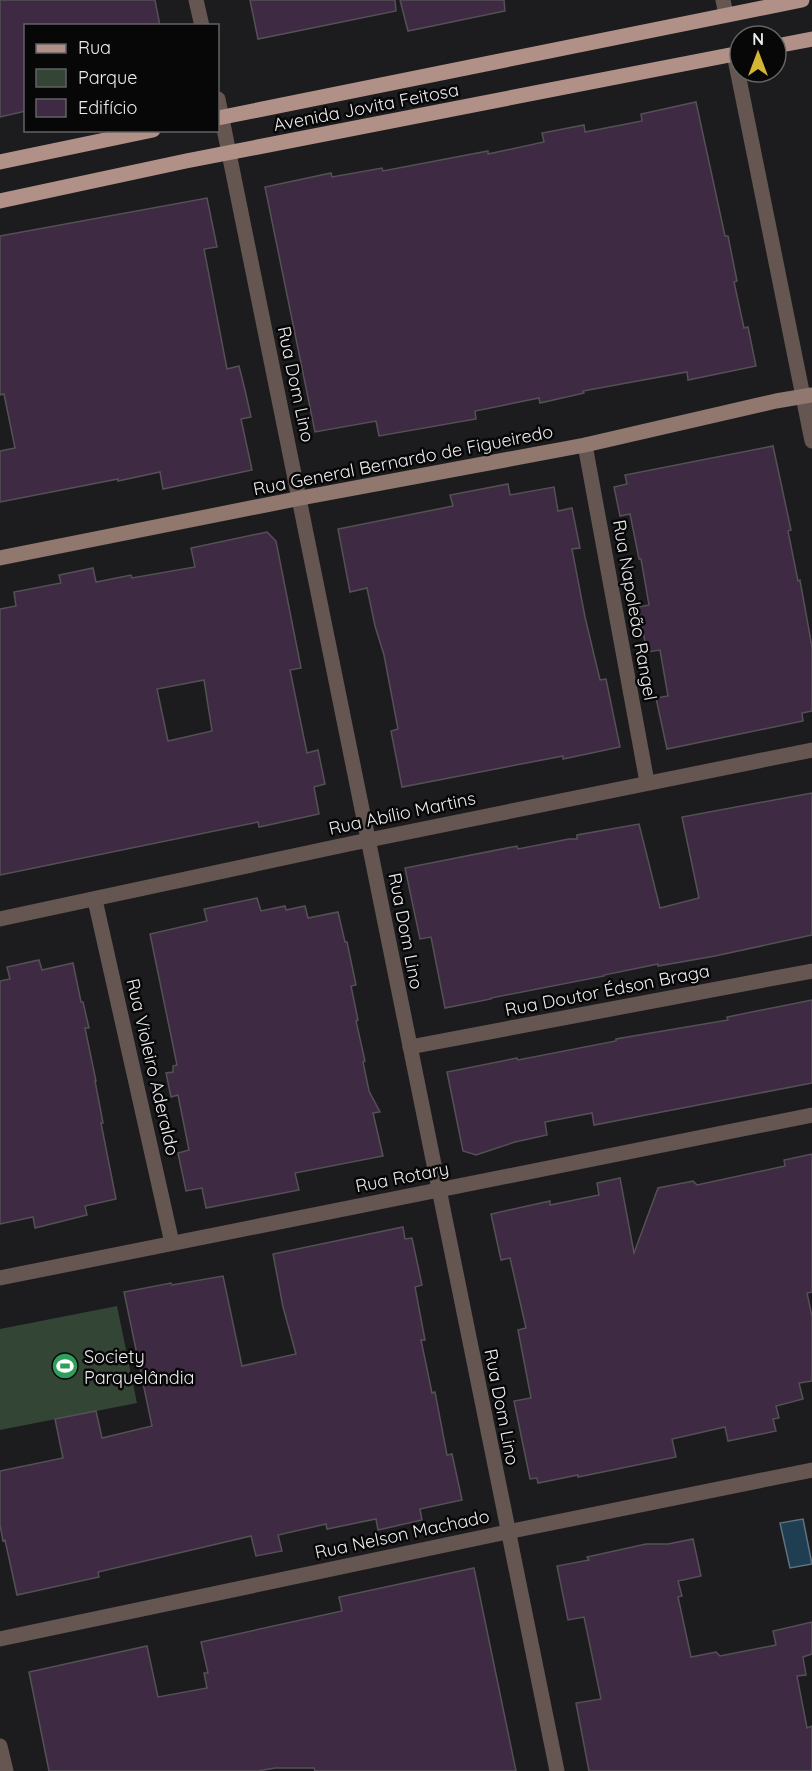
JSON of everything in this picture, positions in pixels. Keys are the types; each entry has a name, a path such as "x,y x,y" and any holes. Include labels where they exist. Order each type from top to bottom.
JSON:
{"main road":[{"name":"Avenida Jovita Feitosa","path":"219,117 725,8 802,0"},
{"path":"788,44 812,39"},
{"name":"Avenida Jovita Feitosa","path":"0,201 728,56"},
{"path":"0,162 143,132"}],"street":[{"path":"196,0 202,24"},
{"path":"743,84 807,396 812,441"},
{"name":"Rua Dom Lino","path":"219,117 301,498 438,1190 557,1771"},
{"name":"Rua General Bernardo de Figueiredo","path":"0,558 301,498 585,445 807,396"},
{"name":"Rua Napoleão Rangel","path":"585,445 647,782"},
{"name":"Rua Abílio Martins","path":"0,919 368,840 812,750"},
{"name":"Rua Violeiro Aderaldo","path":"95,900 172,1243"},
{"name":"Rua Doutor Édson Braga","path":"410,1047 812,971"},
{"name":"Rua Rotary","path":"0,1278 812,1114"},
{"name":"Rua Nelson Machado","path":"0,1639 812,1470"},
{"path":"0,1746 6,1771"}],"green space":[{"name":"Society Parquelândia","path":"117,1306 137,1403 0,1430 0,1329"}],"water":[{"path":"803,1519 812,1564 790,1568 780,1523"}],"building":[{"path":"0,0 155,0 160,24 24,24 24,111 0,117"},
{"path":"250,0 395,0 396,11 258,39"},
{"path":"400,0 504,0 505,11 408,31"},
{"path":"696,102 725,236 728,236 737,281 734,282 744,328 748,327 756,366 688,380 687,372 583,391 584,393 540,403 539,398 475,411 476,419 379,436 376,421 315,432 265,187 331,173 332,177 382,168 383,171 488,151 488,154 544,142 542,133 584,125 585,132 642,121 641,114"},
{"path":"207,198 217,247 204,249 227,369 239,366 251,417 241,419 252,470 163,489 160,472 0,502 0,451 15,448 4,394 0,395 0,236"},
{"path":"773,446 812,647 812,711 802,713 803,721 667,749 656,698 668,696 660,650 647,652 638,607 649,605 641,559 639,559 630,514 620,516 614,487 627,484 625,475"},
{"path":"508,484 510,495 554,487 558,511 572,508 580,548 572,549 585,617 600,680 606,679 620,747 402,787 391,731 398,729 384,655 367,588 350,592 338,529 453,506 450,495"},
{"path":"267,532 276,541 301,668 290,670 307,753 318,750 325,784 314,787 319,814 259,827 258,822 0,875 0,609 16,606 14,592 61,583 59,575 93,568 96,582 195,567 191,548","holes":["204,680 212,731 168,741 157,689"]},
{"path":"812,793 812,935 445,1008 431,937 420,939 405,868 517,846 518,849 577,839 577,835 639,824 660,908 699,898 682,817"},
{"path":"257,898 261,911 285,906 286,910 305,906 308,918 338,912 356,985 351,986 369,1091 380,1112 373,1113 383,1156 295,1173 299,1190 206,1208 202,1188 186,1191 178,1153 189,1150 178,1095 171,1097 166,1073 173,1072 173,1066 177,1065 150,934 207,921 204,909"},
{"path":"39,960 42,970 73,963 89,1028 85,1028 116,1199 85,1206 87,1215 35,1228 33,1217 0,1224 0,981 10,979 7,967"},
{"path":"812,1000 812,1083 594,1125 592,1113 545,1122 547,1135 515,1142 476,1155 463,1151 447,1072 728,1020 727,1017"},
{"path":"812,1154 812,1292 807,1293 812,1316 812,1381 799,1383 803,1399 776,1406 779,1418 773,1419 776,1431 728,1441 725,1427 672,1439 676,1457 578,1477 578,1475 538,1483 537,1478 530,1479 514,1401 531,1398 518,1330 526,1328 510,1258 501,1260 491,1214 550,1201 550,1205 599,1195 597,1183 620,1178 634,1253 658,1188 693,1181 697,1185 785,1166 784,1160"},
{"path":"403,1227 405,1239 412,1238 422,1285 415,1287 425,1340 421,1340 432,1393 435,1392 447,1455 452,1454 462,1500 420,1509 422,1520 378,1530 376,1519 327,1529 326,1524 278,1535 282,1551 256,1556 251,1536 98,1572 99,1577 17,1595 0,1525 0,1471 63,1458 55,1419 96,1411 102,1438 152,1426 124,1292 223,1276 242,1366 296,1354 283,1307 273,1254"},
{"path":"693,1539 701,1576 678,1581 682,1596 678,1597 691,1657 716,1652 720,1656 776,1645 773,1631 812,1622 812,1654 803,1657 806,1675 797,1676 807,1728 812,1726 812,1771 589,1771 576,1703 601,1699 584,1617 568,1620 557,1566 589,1560 587,1557 646,1544 668,1544"},
{"path":"474,1568 516,1771 315,1771 314,1768 275,1768 258,1771 49,1771 29,1672 147,1646 158,1697 207,1688 204,1673 208,1673 201,1642 342,1611 339,1597"}],"place":[{"name":"Society Parquelândia","path":"65,1366"}]}
